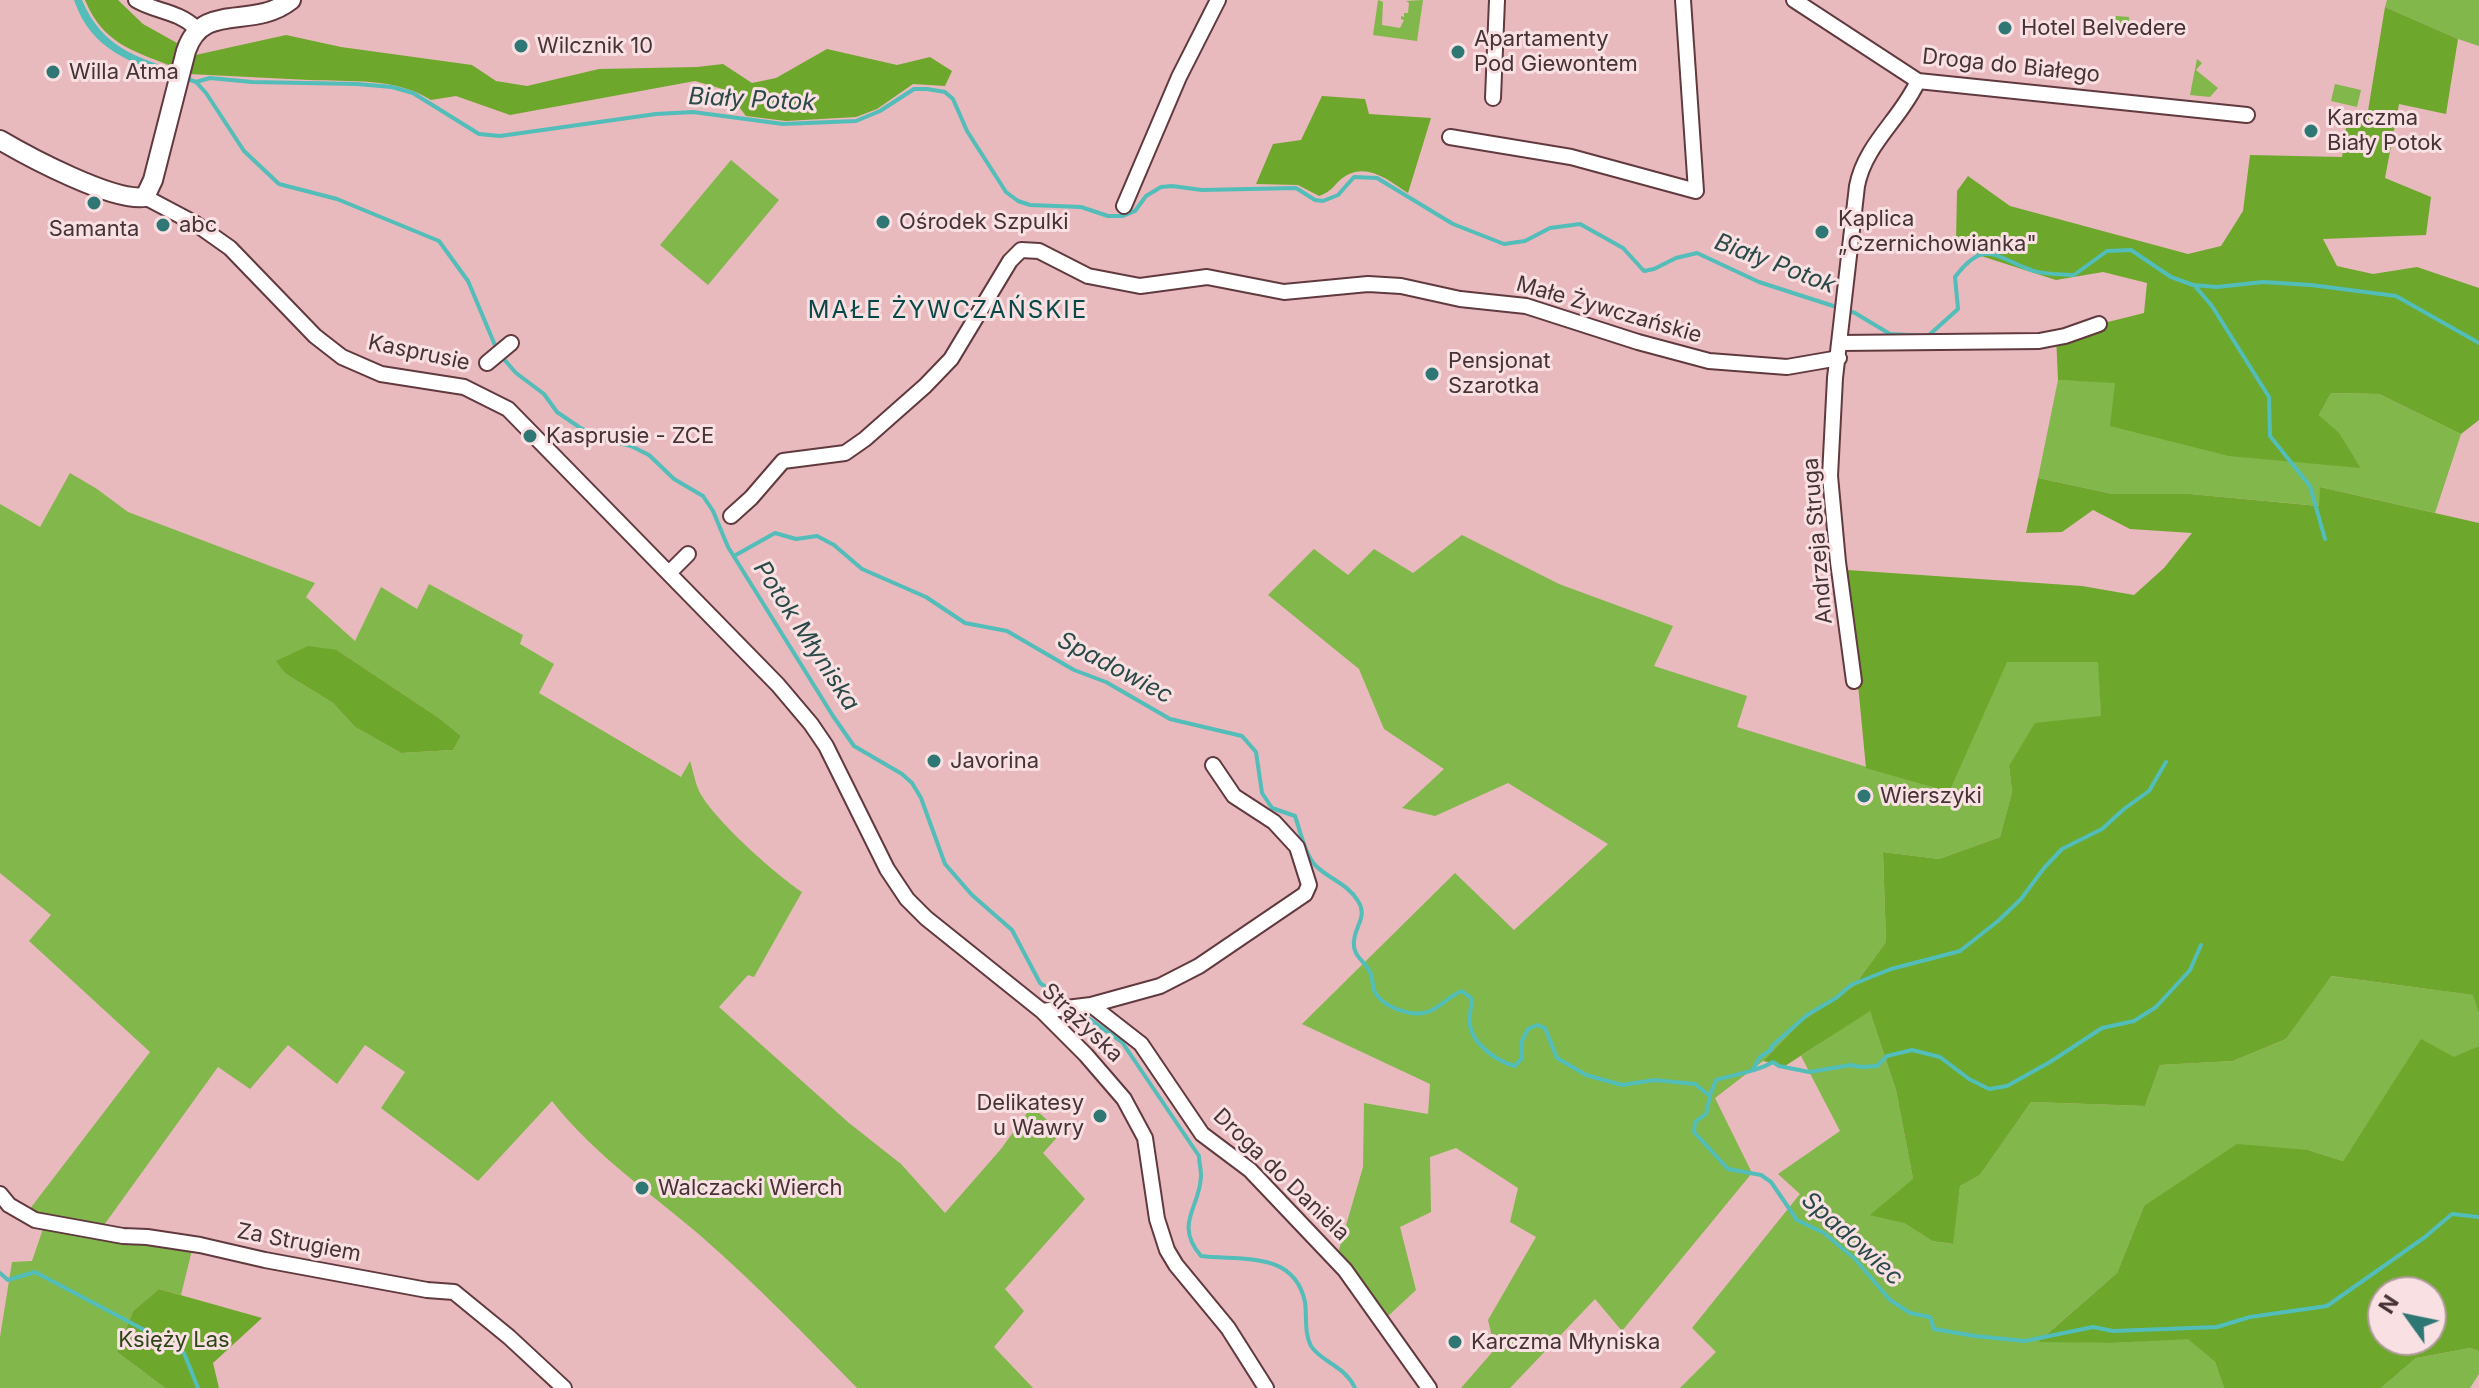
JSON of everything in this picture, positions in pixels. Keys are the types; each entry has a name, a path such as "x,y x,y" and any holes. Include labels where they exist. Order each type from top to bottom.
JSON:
{"street":[{"path":"136,0 146,6 178,14 196,28"},
{"path":"145,197 190,39 196,28 212,18 269,12 291,0"},
{"path":"1124,206 1179,77 1218,0"},
{"path":"1493,98 1497,0"},
{"path":"1450,137 1571,157 1696,191 1683,0"},
{"name":"Droga do Białego","path":"1794,0 1918,81 2247,115"},
{"name":"Andrzeja Struga","path":"1854,681 1830,476 1834,391 1861,164 1904,106 1918,81"},
{"name":"Kasprusie","path":"0,140 75,178 135,198 145,197 196,224 230,248 317,338 342,357 381,374 460,385 505,406 811,724"},
{"name":"Małe Żywczańskie","path":"731,516 783,461 845,453 925,386 951,359 1010,261 1021,250 1039,251 1088,276 1140,286 1207,277 1284,292 1368,284 1401,286 1460,299 1526,306 1709,361 1787,367 1840,350 2039,341 2099,324"},
{"path":"487,363 511,343"},
{"path":"669,573 688,554"},
{"name":"Strążyska","path":"811,724 834,762 887,869 907,899 926,918 1042,1011 1094,1064 1133,1111 1146,1144 1157,1219 1167,1250 1228,1328 1264,1387"},
{"path":"1042,1011 1087,1005 1160,986 1199,966 1305,894 1309,885 1297,847 1274,822 1234,796 1213,765"},
{"name":"Droga do Daniela","path":"1087,1005 1141,1044 1202,1134 1250,1170 1345,1270 1429,1388"},
{"name":"Za Strugiem","path":"0,1194 9,1205 35,1220 123,1236 200,1245 427,1290 454,1292 564,1388"}],"green space":[{"path":"85,0 118,0 143,24 177,43 171,66 110,36 92,15"},
{"path":"1378,0 1383,2 1382,25 1400,28 1404,20 1401,16 1408,13 1409,3 1406,1 1423,0 1417,41 1373,35"},
{"path":"2387,0 2479,0 2479,46 2385,7"},
{"path":"2385,7 2458,39 2446,114 2399,104 2385,178 2431,197 2426,235 2323,239 2337,266 2373,274 2417,267 2479,288 2479,420 2461,434 2379,394 2331,393 2319,415 2339,433 2361,468 2229,456 2110,426 2115,383 2058,380 2056,335 2144,313 2147,283 2103,272 2056,280 1978,255 1956,243 1957,191 1968,176 2010,206 2188,254 2221,246 2243,211 2250,155 2342,157 2348,113 2367,117"},
{"path":"2116,16 2129,17 2130,33 2110,30"},
{"path":"286,35 341,47 472,65 496,81 527,86 599,69 723,64 752,83 776,78 827,49 897,65 930,57 952,71 945,86 913,84 877,109 856,117 786,121 746,116 726,90 695,81 510,115 456,96 431,100 402,87 372,82 189,74 191,56"},
{"path":"2197,59 2202,63 2196,70 2218,88 2210,97 2190,95"},
{"path":"2335,84 2361,90 2357,107 2331,101"},
{"path":"1322,96 1365,99 1369,114 1431,118 1408,193 1383,177 1366,171 1348,175 1319,196 1298,185 1256,184 1273,144 1301,140"},
{"path":"731,160 779,200 708,285 660,245"},
{"path":"2058,380 2115,382 2361,468 2339,434 2319,415 2331,393 2379,394 2461,434 2435,513 2320,487 2320,506 2190,494 2113,494 2038,478"},
{"path":"70,473 128,512 315,583 306,597 355,641 381,587 417,609 429,584 523,635 520,644 554,664 539,693 681,777 690,761 699,791 717,816 761,860 802,892 754,977 748,975 719,1007 849,1123 901,1164 945,1213 1001,1149 1032,1106 1061,1133 1043,1153 1085,1199 1005,1289 1024,1311 994,1347 1033,1388 857,1388 702,1237 604,1156 552,1101 478,1181 381,1108 405,1072 365,1045 337,1084 288,1045 250,1089 218,1067 104,1225 70,1223 29,1210 150,1052 29,941 51,915 0,873 0,504 40,527","holes":["337,650 461,736 453,750 401,753 355,727 333,703 286,674"]},
{"path":"2038,478 2113,494 2190,494 2319,506 2320,487 2479,523 2479,1014 2473,995 2331,976 2286,1039 2233,1061 2160,1065 2145,1106 2031,1102 1980,1175 1960,1186 1953,1244 1932,1241 1904,1223 1870,1215 1913,1179 1896,1090 1870,1011 1785,1066 1763,1061 1802,1021 1854,986 1886,942 1883,852 1939,859 2000,837 2012,792 2009,766 2035,723 2101,716 2098,662 2007,662 1949,792 1866,768 1847,570 2082,586 2134,595 2164,568 2192,533 2130,529 2093,510 2062,532 2026,533"},
{"path":"1462,535 1559,584 1673,626 1654,666 1747,696 1737,727 1948,792 2006,662 2099,662 2101,716 2009,766 2012,792 2000,837 1939,859 1883,852 1886,942 1854,986 1802,1021 1763,1061 1715,1098 1752,1173 1622,1331 1595,1299 1510,1388 1461,1388 1495,1349 1488,1320 1536,1237 1510,1222 1518,1188 1456,1148 1430,1157 1431,1212 1400,1227 1416,1290 1387,1317 1338,1253 1363,1167 1364,1103 1428,1114 1430,1084 1302,1024 1455,873 1514,930 1608,844 1508,783 1435,816 1402,808 1444,769 1384,729 1359,669 1268,595 1314,549 1348,575 1374,549 1413,573"},
{"path":"308,646 337,650 439,718 461,736 453,750 401,753 355,727 333,703 286,674 276,661"},
{"path":"2330,976 2474,995 2479,1014 2479,1046 2454,1058 2421,1040 2343,1161 2308,1150 2144,1206 2117,1273 2039,1341 2112,1343 2188,1338 2215,1362 2224,1388 1680,1388 1716,1352 1692,1328 1800,1194 1778,1174 1840,1131 1801,1056 1870,1010 1896,1090 1913,1179 1904,1223 1932,1241 1952,1244 1960,1186 1980,1175 2031,1102 2145,1106 2160,1065 2233,1061 2286,1039"},
{"path":"2421,1039 2454,1057 2479,1046 2479,1351 2470,1348 2447,1352 2447,1276 2367,1276 2367,1356 2427,1356 2416,1358 2381,1388 2224,1388 2215,1362 2188,1339 2112,1343 2038,1342 2117,1273 2144,1206 2237,1144 2308,1150 2343,1161"},
{"path":"43,1229 192,1250 181,1295 159,1289 133,1311 117,1352 165,1388 0,1388 0,1337 12,1262 32,1261"},
{"name":"Księży Las","path":"159,1289 262,1318 213,1363 219,1388 165,1388 117,1352 133,1311"},
{"path":"2470,1348 2479,1351 2479,1374 2470,1388 2381,1388 2416,1358 2447,1356 2447,1352"}],"water":[{"path":"74,0 82,0 99,29 110,39 135,55 181,72 178,80 130,60 103,43 91,32"}],"waterway":[{"name":"Potok Młyniska","path":"185,78 196,82 206,93 244,151 279,184 337,199 439,241 468,281 497,350"},
{"name":"Biały Potok","path":"196,82 210,78 392,87 413,93 479,134 500,136 656,114 693,112 783,124 856,121 880,111 914,89 927,89 945,92 953,99 967,131 1006,192 1030,205 1081,207 1108,216 1123,216 1135,211 1146,196 1161,187 1172,186 1202,190 1296,188 1315,200 1323,201 1338,195 1354,177 1377,178 1453,224 1504,244 1525,241 1550,228 1580,224 1623,248 1644,271 1697,253 1759,282 1855,313 1890,334 1928,336 1958,309 1955,277 1965,265 1983,254 1999,256 2036,272 2074,275 2107,251 2131,250 2171,277 2193,285 2217,287 2263,282 2396,296 2479,343"},
{"path":"2194,285 2212,306 2269,397 2270,436 2310,486 2325,539"},
{"name":"Potok Młyniska","path":"502,357 516,373 544,394 557,412 601,439 631,446 649,455 674,479 703,496 728,547 854,746 912,783 921,798 945,864 972,895 1012,930 1040,983 1068,1003"},
{"name":"Spadowiec","path":"734,556 775,533 796,539 817,536 834,545 862,569 926,597 965,623 1007,631 1074,670 1106,682 1170,719 1242,736 1256,752 1262,793 1272,808 1295,816 1312,861 1349,890 1361,906 1355,951 1370,972 1374,990 1384,1002 1408,1012 1425,1012 1462,991 1472,999 1470,1025 1475,1039 1508,1064 1515,1066 1522,1058 1522,1041 1528,1029 1537,1025 1545,1028 1557,1058 1586,1075 1622,1085 1654,1080 1695,1084 1710,1096 1706,1114 1695,1122 1694,1132 1728,1169 1761,1175 1771,1182 1797,1220 1824,1233 1855,1259 1890,1300 1910,1313 1930,1317 1934,1329 2025,1341 2093,1327 2113,1331 2217,1327 2250,1317 2327,1306 2425,1237 2452,1214 2479,1217"},
{"path":"1753,1069 1760,1057 1807,1015 1851,985 1891,969 1960,951 2021,899 2062,849 2102,829 2149,791 2166,762"},
{"path":"1710,1095 1716,1080 1753,1071 1773,1062 1809,1072 1851,1065 1877,1066 1887,1056 1912,1050 1940,1057 1969,1079 1989,1089 2007,1086 2102,1028 2134,1021 2156,1007 2190,970 2201,945"},
{"name":"Potok Młyniska","path":"1078,1011 1122,1042 1199,1156 1200,1186 1190,1215 1189,1234 1201,1256 1264,1261 1290,1274 1299,1285 1305,1302 1311,1346 1345,1374 1355,1388"},
{"path":"0,1273 8,1280 35,1272 169,1343 184,1353 198,1388"}],"place":[{"name":"Hotel Belvedere","path":"2005,28"},
{"name":"Wilcznik 10","path":"521,46"},
{"name":"Apartamenty Pod Giewontem","path":"1458,52"},
{"name":"Willa Atma","path":"53,72"},
{"name":"Karczma Biały Potok","path":"2311,131"},
{"name":"Samanta","path":"94,203"},
{"name":"Ośrodek Szpulki","path":"883,222"},
{"name":"abc","path":"163,225"},
{"name":"Kaplica „Czernichowianka\"","path":"1822,232"},
{"name":"Pensjonat Szarotka","path":"1432,374"},
{"name":"Kasprusie - ZCE","path":"530,436"},
{"name":"Javorina","path":"934,761"},
{"name":"Wierszyki","path":"1864,796"},
{"name":"Delikatesy u Wawry","path":"1100,1116"},
{"name":"Walczacki Wierch","path":"642,1188"},
{"name":"Karczma Młyniska","path":"1455,1342"}],"district":[{"name":"MAŁE ŻYWCZAŃSKIE","path":"948,311"}]}
